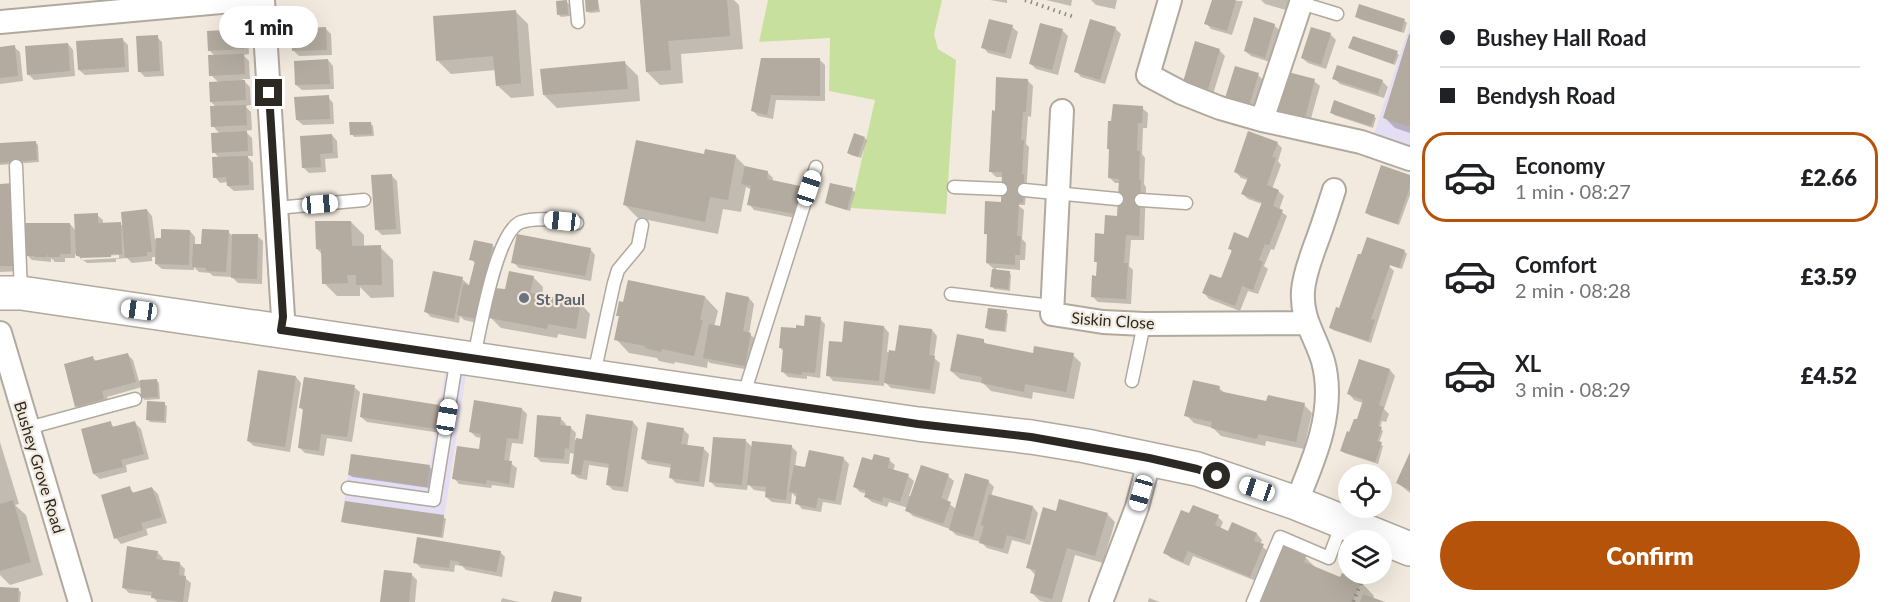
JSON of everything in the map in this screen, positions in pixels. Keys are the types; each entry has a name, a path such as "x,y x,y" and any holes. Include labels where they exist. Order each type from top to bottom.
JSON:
{"street":[{"path":"11,14 243,0"},
{"path":"263,0 283,317 281,330"},
{"path":"1170,0 1148,75 1182,93 1220,108 1360,142 1410,159"},
{"path":"1262,120 1301,1"},
{"name":"Siskin Close","path":"1062,111 1052,314 1103,322 1144,324 1307,323"},
{"path":"1296,503 1321,435 1328,396 1326,372 1307,323 1303,291 1305,275 1334,190"},
{"path":"10,293 594,375 918,424 1031,437 1149,458 1197,469 1296,503 1410,549"},
{"name":"Bushey Grove Road","path":"0,333 80,602"},
{"path":"1101,602 1137,507 1149,458"}],"lane":[{"path":"576,0 578,22"},
{"path":"1301,1 1337,14"},
{"path":"10,293 16,166"},
{"path":"742,398 816,167"},
{"path":"954,187 1001,189"},
{"path":"1024,190 1117,199"},
{"path":"276,208 364,200"},
{"path":"1141,200 1186,203"},
{"path":"348,488 434,500 466,357 502,245 513,228 520,222 532,219 577,223"},
{"path":"594,375 618,270 638,246 642,225"},
{"path":"951,294 1052,306"},
{"path":"1131,381 1144,324"},
{"path":"28,428 135,399"},
{"path":"1253,602 1280,537 1329,558 1342,522"}],"path":[{"path":"1025,0 1074,17"},
{"path":"1353,602 1360,584"}],"shaded area":[{"path":"1410,24 1410,153 1372,140"},
{"path":"445,372 466,375 441,537 341,522 351,454 430,465"}],"green space":[{"path":"768,0 942,0 934,34 938,49 956,60 946,214 851,208 875,100 829,91 830,38 759,42"}],"building":[{"path":"567,0 568,14 557,15 556,1"},
{"path":"585,0 598,0 598,10 586,12"},
{"path":"640,0 727,0 730,36 668,41 671,70 646,72"},
{"path":"1212,0 1236,0 1227,31 1204,24"},
{"path":"1359,4 1405,19 1401,32 1355,17"},
{"path":"516,10 521,83 496,86 493,56 436,61 433,16"},
{"path":"1254,17 1275,24 1265,58 1244,51"},
{"path":"989,19 1013,25 1005,54 981,48"},
{"path":"1090,19 1116,27 1100,80 1074,72"},
{"path":"1040,23 1063,29 1052,70 1029,64"},
{"path":"326,27 327,50 292,51 291,29"},
{"path":"1311,27 1331,33 1321,65 1301,58"},
{"path":"243,29 244,49 208,51 207,31"},
{"path":"1410,34 1410,127 1383,118"},
{"path":"158,35 160,71 138,72 136,36"},
{"path":"1353,36 1398,51 1393,64 1348,48"},
{"path":"123,38 125,67 78,70 76,41"},
{"path":"1195,41 1220,49 1208,89 1183,82"},
{"path":"68,43 70,71 27,75 25,46"},
{"path":"15,45 18,76 0,78 0,47"},
{"path":"244,54 245,74 209,76 208,55"},
{"path":"761,58 820,58 820,96 771,95 767,115 751,111"},
{"path":"328,59 330,84 295,85 294,61"},
{"path":"625,61 628,89 543,95 540,69"},
{"path":"1337,65 1383,80 1378,94 1332,79"},
{"path":"1235,66 1259,73 1249,106 1225,98"},
{"path":"1288,72 1315,79 1305,118 1277,111"},
{"path":"996,77 1028,79 1021,140 1024,140 1022,174 1024,174 1023,203 1019,203 1017,236 1021,236 1020,255 1015,255 1015,265 986,263 985,201 1001,202 1002,172 989,172"},
{"path":"245,80 246,100 210,102 209,82"},
{"path":"329,95 330,119 296,120 294,97"},
{"path":"1334,100 1375,115 1371,126 1330,113"},
{"path":"1113,104 1143,106 1142,123 1138,123 1137,151 1140,151 1139,179 1141,180 1139,236 1126,235 1124,263 1128,263 1126,299 1091,297 1092,275 1096,276 1097,262 1094,262 1095,233 1104,234 1105,215 1117,216 1119,179 1108,178 1108,121 1111,121"},
{"path":"246,105 247,125 211,127 210,106"},
{"path":"349,122 371,122 372,134 350,135"},
{"path":"247,131 248,151 212,153 211,133"},
{"path":"1248,131 1278,142 1272,157 1276,158 1267,185 1279,190 1273,206 1283,210 1269,245 1265,244 1259,260 1263,262 1253,290 1242,286 1235,306 1202,293 1210,274 1221,278 1232,250 1228,249 1234,232 1248,238 1262,202 1241,194 1248,178 1234,172"},
{"path":"854,133 865,137 858,157 847,153"},
{"path":"332,134 333,153 320,154 321,167 302,168 300,136"},
{"path":"636,140 704,154 705,149 736,155 728,200 710,197 705,222 623,205"},
{"path":"36,141 37,160 0,163 0,143"},
{"path":"248,156 249,185 227,186 226,177 213,178 212,157"},
{"path":"1381,165 1410,175 1410,187 1397,224 1365,213"},
{"path":"745,166 768,171 767,179 800,186 795,214 747,205 751,186 741,184"},
{"path":"392,174 396,229 375,230 371,175"},
{"path":"14,183 17,266 0,266 0,184"},
{"path":"830,183 853,188 847,210 825,203"},
{"path":"147,209 152,252 147,252 147,256 125,258 121,212"},
{"path":"98,213 98,223 121,222 122,254 111,254 111,257 80,258 76,256 74,214"},
{"path":"315,221 351,221 352,246 381,245 382,285 356,285 356,275 347,275 348,283 322,284 321,249 316,249"},
{"path":"25,223 70,223 71,254 60,254 60,257 25,256"},
{"path":"161,229 190,230 189,265 155,264 156,238 161,238"},
{"path":"202,229 229,230 226,272 206,271 206,268 192,267 193,244 201,244"},
{"path":"232,234 258,234 257,279 231,278"},
{"path":"517,234 591,248 585,276 511,263"},
{"path":"1367,237 1405,250 1399,268 1390,265 1371,319 1375,320 1368,341 1329,328"},
{"path":"474,240 493,244 477,319 457,315 463,284 469,285 475,261 469,260"},
{"path":"992,269 1010,271 1008,289 990,287"},
{"path":"433,271 463,277 454,319 424,312"},
{"name":"St Paul","path":"509,271 534,276 530,293 581,302 576,329 548,324 547,329 489,318 495,288 505,289"},
{"path":"628,280 705,296 700,320 703,320 694,356 662,349 661,352 645,348 645,346 614,340 619,316 616,316 619,301 623,302"},
{"path":"726,292 749,297 743,331 751,333 745,366 703,358 709,324 720,326"},
{"path":"988,308 1007,310 1004,331 985,328"},
{"path":"805,315 821,317 815,373 802,372 802,375 781,372 783,348 779,348 781,327 804,326"},
{"path":"844,321 884,326 879,381 826,376 829,341 842,342"},
{"path":"899,325 932,329 929,355 935,356 930,390 884,383 889,350 895,351"},
{"path":"957,334 984,339 984,343 1033,353 1034,346 1074,353 1066,392 1025,384 1024,392 981,383 982,377 950,371"},
{"path":"128,353 136,382 102,391 104,399 75,407 64,364 93,356 94,361"},
{"path":"1359,359 1390,369 1379,405 1384,407 1378,426 1382,427 1377,441 1382,442 1375,462 1340,451 1347,431 1349,432 1354,419 1357,419 1363,400 1347,394"},
{"path":"258,370 296,376 285,447 247,441"},
{"path":"304,377 355,385 347,437 321,434 319,451 298,448 303,409 299,408"},
{"path":"157,379 158,397 141,398 140,380"},
{"path":"1193,380 1220,386 1219,391 1266,401 1268,395 1305,403 1296,442 1258,434 1257,439 1211,428 1212,422 1184,416"},
{"path":"363,393 439,405 436,429 360,417"},
{"path":"474,400 522,408 518,439 507,438 504,460 512,461 509,484 487,480 486,484 452,479 457,446 479,449 481,434 469,432"},
{"path":"147,401 165,402 164,421 146,420"},
{"path":"586,414 633,421 623,487 606,485 609,464 584,460 581,475 571,474 576,438 582,439"},
{"path":"537,415 561,417 560,425 571,426 569,449 565,448 564,459 534,457"},
{"path":"111,421 112,427 135,421 144,454 121,460 123,467 93,474 81,429"},
{"path":"647,422 684,428 681,444 704,447 699,482 669,478 671,464 641,459"},
{"path":"713,437 746,439 742,485 709,482"},
{"path":"752,441 792,445 786,500 765,497 766,487 747,485"},
{"path":"809,450 844,457 835,501 818,498 816,508 795,504 797,493 789,492 794,465 805,467"},
{"path":"1410,452 1410,490 1396,483"},
{"path":"351,454 430,465 427,487 348,475"},
{"path":"874,454 890,458 888,468 909,474 900,502 883,497 882,502 864,497 866,491 853,487 862,457 872,460"},
{"path":"921,465 949,474 941,498 951,502 943,524 905,511"},
{"path":"965,473 989,480 973,537 949,530"},
{"path":"130,486 132,493 152,487 162,517 141,523 143,530 114,539 101,495"},
{"path":"989,494 1033,506 1025,540 1007,535 1003,549 979,543"},
{"path":"1059,499 1108,513 1095,556 1067,548 1052,599 1030,593 1036,570 1026,568 1043,507 1056,511"},
{"path":"13,500 31,562 0,571 0,504"},
{"path":"345,501 444,515 441,537 341,522"},
{"path":"1193,505 1219,515 1215,525 1228,531 1232,522 1257,533 1254,541 1264,544 1250,577 1188,551 1183,562 1163,553 1181,510 1189,513"},
{"path":"417,537 501,551 496,572 459,565 460,562 450,560 449,568 413,563"},
{"path":"127,546 158,551 156,559 180,562 179,575 186,576 183,602 151,598 152,592 122,588"},
{"path":"1283,546 1306,556 1304,562 1338,576 1338,584 1361,584 1353,602 1259,602"},
{"path":"384,570 412,573 409,602 380,602"},
{"path":"0,587 19,588 18,602 0,602"},
{"path":"554,591 582,597 581,602 551,602"},
{"path":"1363,594 1385,602 1360,602"}],"place":[{"name":"St Paul","path":"524,298"}],"route":[{"path":"269,93 283,317 281,330 918,424 1031,437 1149,458 1217,476"}]}
